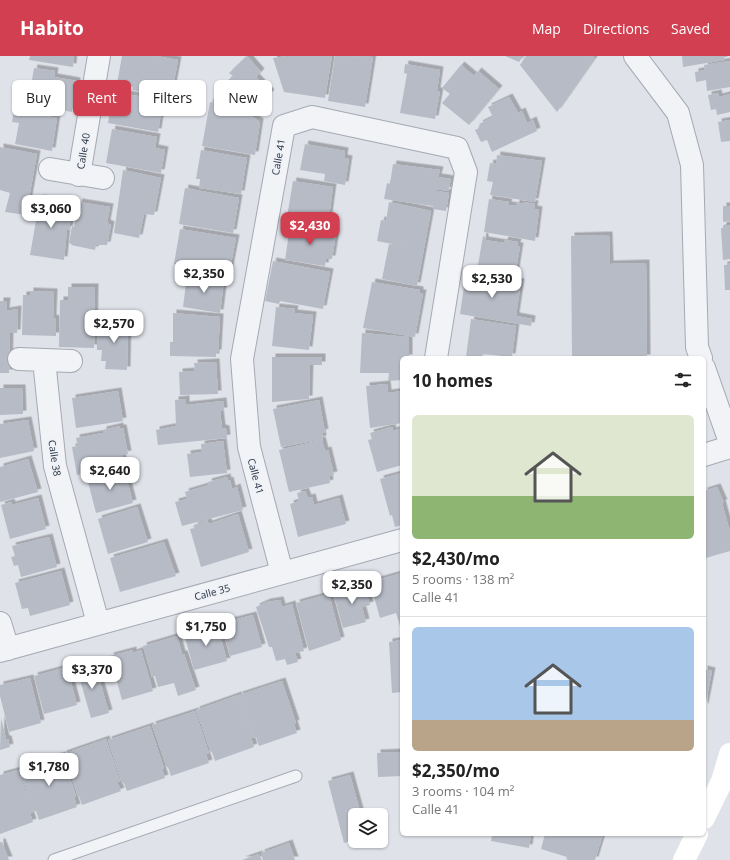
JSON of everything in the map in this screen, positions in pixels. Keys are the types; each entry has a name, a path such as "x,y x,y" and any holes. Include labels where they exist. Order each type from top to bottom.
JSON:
{"street":[{"name":"Calle 40","path":"79,174 99,56"},
{"path":"635,56 678,113 692,165 697,347 700,356"},
{"name":"Calle 41","path":"282,573 249,448 242,359 284,126 312,116 457,148 466,172 436,356"},
{"path":"50,170 103,178"},
{"path":"19,359 71,361"},
{"name":"Calle 38","path":"44,360 55,466 98,623"},
{"path":"706,374 730,442"},
{"path":"706,454 730,447"},
{"name":"Calle 35","path":"4,650 400,541"},
{"path":"0,623 4,650"},
{"path":"706,814 722,781 730,754"},
{"path":"684,860 696,836"}],"lane":[{"path":"54,860 296,776"}],"building":[{"path":"30,56 74,56 73,67 29,60"},
{"path":"122,56 156,56 178,60 174,80 139,80 139,91 132,90 133,87 131,87 131,80 118,80"},
{"path":"247,56 261,72 256,77 259,80 228,80 233,76 229,73"},
{"path":"288,56 332,56 325,98 284,92 273,58"},
{"path":"335,56 373,57 365,107 328,101"},
{"path":"505,56 523,56 519,62"},
{"path":"526,56 592,56 595,58 557,112 520,65"},
{"path":"682,56 724,56 724,60 683,67"},
{"path":"730,61 730,87 707,91 706,80 696,82 695,72 705,70 704,65"},
{"path":"405,64 440,70 437,91 440,91 435,119 400,113 407,74 404,73"},
{"path":"461,65 474,76 478,71 499,89 469,125 442,103 450,94 442,88"},
{"path":"34,68 55,71 54,77 73,80 72,112 65,111 65,80 32,80"},
{"path":"718,93 719,97 730,94 730,112 717,115 716,109 711,110 708,95"},
{"path":"131,95 139,96 139,116 160,116 158,132 108,123 109,116 131,116"},
{"path":"509,97 518,113 522,111 527,123 533,120 537,131 492,152 487,140 481,142 475,130 481,127 479,124 493,117 488,107"},
{"path":"210,102 214,103 214,116 251,116 260,122 255,155 202,146"},
{"path":"13,116 46,116 57,118 52,151 15,144 19,123 12,122"},
{"path":"730,120 730,141 721,142 718,122"},
{"path":"112,129 157,137 155,148 165,150 161,173 106,163"},
{"path":"305,144 345,151 344,158 349,159 345,185 324,181 325,174 300,170"},
{"path":"0,147 37,154 26,215 5,212 10,193 0,190"},
{"path":"201,150 247,158 241,194 199,188 200,179 196,179"},
{"path":"497,155 542,161 535,202 490,195 493,182 487,181 490,163 496,164"},
{"path":"393,164 440,170 438,177 451,179 448,191 437,189 437,191 449,193 446,211 433,209 433,206 384,199 387,183 390,184"},
{"path":"123,170 161,178 154,215 144,214 139,238 114,233"},
{"path":"293,181 333,187 328,224 287,217"},
{"path":"185,188 239,198 233,233 179,224"},
{"path":"40,198 73,204 69,230 67,229 64,260 30,255"},
{"path":"489,199 509,202 508,205 516,206 516,203 523,204 523,202 535,204 534,209 539,210 535,241 484,232"},
{"path":"79,202 110,207 107,223 111,225 107,245 96,245 95,250 71,245 72,244 69,243"},
{"path":"389,202 431,211 417,286 382,279 389,244 418,249 377,241 381,220 386,221"},
{"path":"723,206 730,206 730,221 723,222"},
{"path":"723,225 730,225 730,259 723,260 721,228 723,228"},
{"path":"290,226 336,233 332,259 326,259 325,266 285,260"},
{"path":"180,229 236,238 229,274 174,264"},
{"path":"609,235 610,264 646,263 647,356 572,356 571,236"},
{"path":"483,236 485,237 485,240 504,243 505,240 518,242 517,246 520,246 515,277 477,271"},
{"path":"273,261 330,272 323,309 280,301 279,304 265,301"},
{"path":"727,263 730,263 730,290 725,290 724,265 727,265"},
{"path":"466,273 521,282 516,316 532,319 531,326 460,314"},
{"path":"187,276 224,281 220,313 183,307"},
{"path":"372,282 420,290 420,293 423,293 415,337 363,328"},
{"path":"68,287 95,287 94,348 59,347 60,300 68,300"},
{"path":"30,291 54,292 53,318 56,319 56,336 22,335 23,295 30,295"},
{"path":"0,301 7,301 6,311 18,309 17,333 10,333 9,373 0,373"},
{"path":"276,307 295,309 294,313 313,315 309,350 272,346"},
{"path":"173,313 220,317 218,353 216,353 216,357 170,356 170,342 173,342"},
{"path":"471,319 516,326 512,356 483,354 482,356 466,356"},
{"path":"102,320 128,321 127,370 105,369 106,361 101,361 102,350 97,350 97,325 102,325"},
{"path":"362,333 409,337 409,356 400,356 400,380 388,381 389,373 360,373"},
{"path":"272,357 322,357 322,365 310,365 309,399 272,402"},
{"path":"216,362 218,394 180,395 179,372 195,371 194,363"},
{"path":"387,384 388,393 400,391 400,423 370,428 366,386"},
{"path":"0,388 22,388 23,414 0,415"},
{"path":"118,391 123,421 76,428 72,398"},
{"path":"186,399 186,405 223,401 224,411 220,411 222,428 226,429 227,438 158,445 156,430 176,426 175,400"},
{"path":"319,400 325,432 322,433 323,439 281,447 273,409"},
{"path":"28,420 34,451 0,458 0,424"},
{"path":"120,426 120,428 123,428 128,454 122,455 124,465 77,475 72,447 78,446 76,438 103,433 103,430"},
{"path":"392,427 393,431 400,429 400,466 377,472 368,440 372,439 370,433"},
{"path":"322,440 325,451 328,450 334,475 329,476 330,483 289,492 279,450"},
{"path":"223,441 227,473 190,477 187,454 202,452 201,444"},
{"path":"28,459 38,492 0,502 0,467"},
{"path":"124,469 133,503 96,513 87,478"},
{"path":"400,474 400,526 395,527 392,515 390,516 380,479"},
{"path":"227,477 228,481 230,480 232,489 237,487 243,510 182,526 175,502 187,499 185,492 209,485 208,482"},
{"path":"717,487 724,503 722,503 730,532 730,551 706,558 706,490"},
{"path":"305,491 308,498 312,497 314,505 339,498 346,524 298,537 290,504 299,501 297,493"},
{"path":"38,498 46,529 10,539 1,505 11,502 12,505"},
{"path":"137,507 148,542 108,554 98,519"},
{"path":"238,514 249,552 201,567 190,529 195,528 194,525 207,520 209,524"},
{"path":"49,537 57,567 21,577 18,565 14,566 11,557 15,556 12,546"},
{"path":"164,542 176,576 120,592 110,558"},
{"path":"61,571 70,605 30,616 28,608 22,609 15,583"},
{"path":"400,574 400,626 396,613 380,618 370,582"},
{"path":"364,583 370,605 362,607 366,622 343,628 333,592"},
{"path":"329,594 341,640 309,651 296,603"},
{"path":"280,600 282,607 292,604 304,651 295,653 298,662 287,665 285,659 276,661 272,647 269,647 256,607 267,602"},
{"path":"253,615 262,647 230,656 221,623"},
{"path":"217,624 227,661 194,670 184,634"},
{"path":"177,636 182,654 184,654 196,690 178,696 174,683 158,687 155,676 152,677 143,646"},
{"path":"400,640 400,692 392,693 389,642"},
{"path":"133,650 133,653 141,650 153,691 122,700 110,656"},
{"path":"94,661 109,713 91,718 76,666"},
{"path":"67,667 77,705 44,714 34,676"},
{"path":"706,670 712,671 706,702"},
{"path":"30,678 41,723 9,732 0,696 0,685"},
{"path":"282,681 296,723 294,724 297,733 259,746 256,737 254,738 239,695"},
{"path":"238,695 253,737 251,738 254,747 215,761 196,710"},
{"path":"195,711 209,753 206,754 209,763 171,776 152,725"},
{"path":"1,718 6,739 8,739 10,747 0,750"},
{"path":"150,726 164,768 162,769 165,778 127,791 124,783 122,783 108,740"},
{"path":"106,739 120,781 117,782 121,791 82,805 63,754"},
{"path":"400,752 400,776 378,777 377,753"},
{"path":"62,755 76,796 74,797 77,807 39,820 36,811 34,812 19,769"},
{"path":"18,770 33,812 30,813 33,822 0,834 0,775"},
{"path":"350,775 359,808 348,808 348,842 344,843 328,781"},
{"path":"492,836 531,836 529,848 491,841"},
{"path":"544,836 602,836 595,860 569,860 566,859 567,857 541,849"},
{"path":"0,842 2,842 9,860 0,860"},
{"path":"289,843 295,860 263,860 261,853"},
{"path":"259,854 262,860 242,860"}]}
